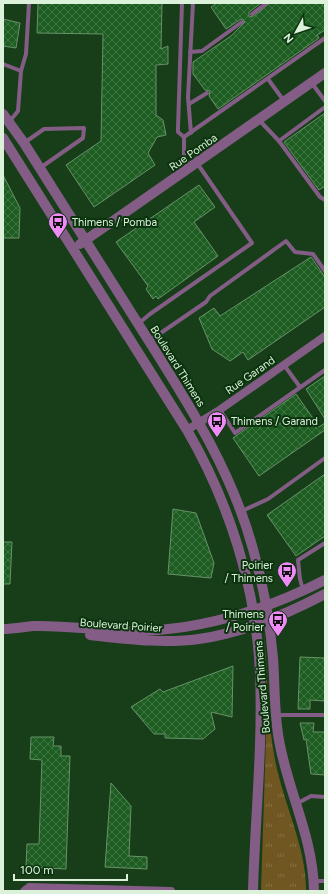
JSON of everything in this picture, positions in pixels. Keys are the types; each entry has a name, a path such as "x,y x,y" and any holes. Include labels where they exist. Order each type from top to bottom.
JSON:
{"street":[{"name":"Rue Pomba","path":"73,249 325,73"},
{"name":"Boulevard Thimens","path":"6,118 40,168 200,423 221,464 241,512 258,566 266,605 273,657 276,715 282,756 307,837 313,886"},
{"name":"Boulevard Thimens","path":"3,138 187,430 212,477 229,521 242,562 252,610 258,654 261,698 253,891"},
{"name":"Rue Garand","path":"187,430 220,410 325,336"},
{"name":"Boulevard Poirier","path":"4,629 34,626 122,631 153,630 196,625 252,610 303,591 325,580"},
{"name":"Boulevard Poirier","path":"4,629 35,633 158,641 198,639 254,624 325,594"},
{"path":"24,891 29,887 171,891"}],"lane":[{"path":"6,118 18,111 21,71 26,54 29,3"},
{"path":"182,3 178,132 184,137"},
{"path":"191,133 189,104 193,3"},
{"path":"252,14 267,3"},
{"path":"190,52 202,50 242,22"},
{"path":"184,137 325,38"},
{"path":"3,64 21,71"},
{"path":"268,79 284,102"},
{"path":"311,82 325,101"},
{"path":"189,104 207,93"},
{"path":"279,141 325,107"},
{"path":"258,120 279,141 320,197 325,200"},
{"path":"24,143 44,129 84,128 83,138 40,168"},
{"path":"138,324 150,314 252,243 193,166 184,157 184,137"},
{"path":"149,342 206,302 210,296 286,241 295,252 313,254 325,271"},
{"path":"284,365 300,387"},
{"path":"220,410 236,433 325,370"},
{"path":"241,512 268,499 325,458"},
{"path":"303,591 300,580 298,560 325,542"},
{"path":"276,715 325,715"},
{"path":"297,804 311,796 325,796"},
{"path":"313,886 325,881"}],"green space":[{"path":"264,635 272,745 279,776 303,859 306,891 261,891 267,706"}],"building":[{"path":"38,3 162,3 161,49 168,46 168,64 156,65 156,115 163,120 166,135 157,137 148,153 155,165 94,207 66,165 101,141 103,34 37,33"},
{"path":"217,3 261,3 249,12 249,16 252,17 270,3 321,3 325,8 325,30 317,35 319,38 218,109 209,96 210,91 205,90 193,74 193,62 231,36 245,22 241,19 226,29 211,7"},
{"path":"3,19 20,23 16,48 3,46"},
{"path":"325,113 325,186 319,190 284,142"},
{"path":"3,175 20,208 19,238 3,238"},
{"path":"199,185 215,207 194,222 218,256 158,299 156,296 153,299 146,289 148,286 116,242"},
{"path":"311,257 325,277 325,307 248,360 243,352 230,361 212,349 199,318 214,308 220,316"},
{"path":"325,376 325,419 306,389"},
{"path":"296,394 319,427 325,423 325,430 259,476 233,438"},
{"path":"325,474 325,536 296,556 267,515"},
{"path":"173,509 196,513 214,563 211,578 168,574"},
{"path":"3,542 12,542 10,584 3,584"},
{"path":"300,657 325,658 325,701 310,700 310,709 298,709"},
{"path":"233,666 232,717 211,712 215,729 203,739 165,738 165,734 154,734 131,707 160,689 163,692"},
{"path":"300,723 314,723 313,732 325,732 325,775 311,774 306,739 304,740"},
{"path":"31,737 54,737 53,746 61,746 61,756 70,756 66,869 26,867 27,844 39,844 42,760 30,759"},
{"path":"111,783 131,806 129,856 147,857 147,869 105,867"}],"place":[{"name":"Thimens / Pomba","path":"58,239"},
{"name":"Thimens / Garand","path":"217,438"},
{"name":"Poirier / Thimens","path":"287,588"},
{"name":"Thimens / Poirier","path":"278,637"}]}
